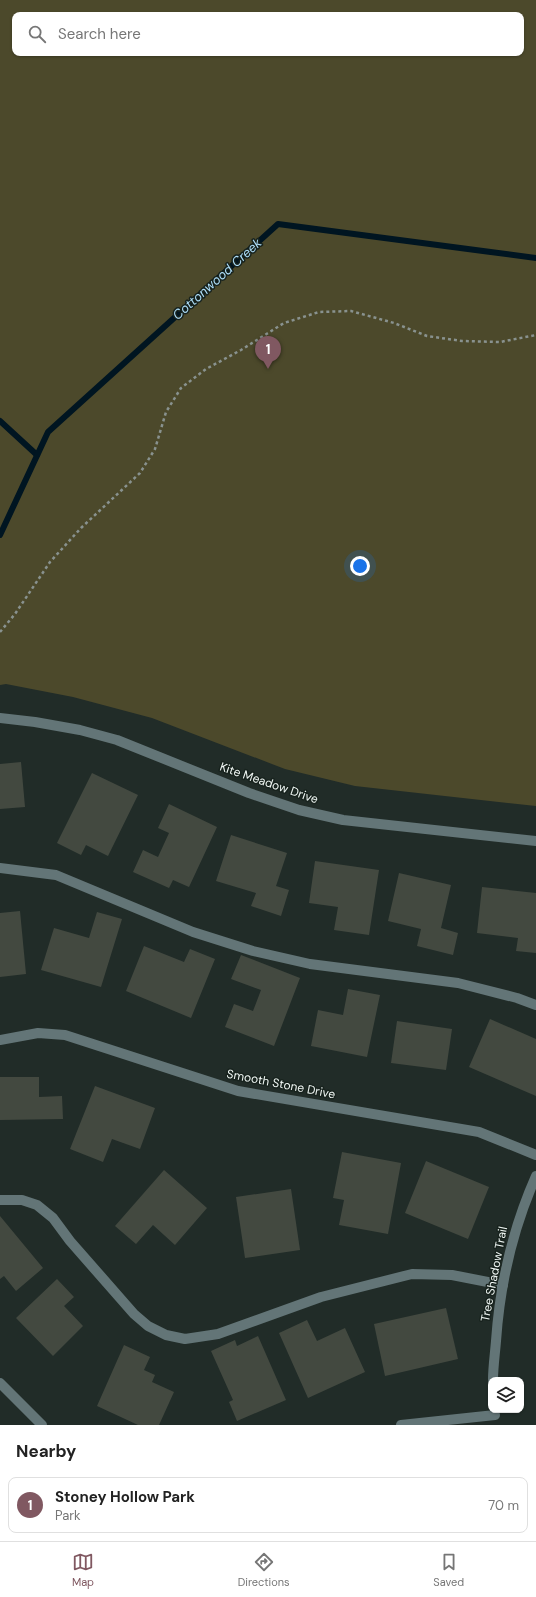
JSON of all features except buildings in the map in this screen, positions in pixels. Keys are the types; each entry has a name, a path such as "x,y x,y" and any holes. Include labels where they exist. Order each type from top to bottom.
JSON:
{"street":[{"name":"Kite Meadow Drive","path":"0,718 35,722 80,730 117,740 249,793 299,810 342,820 536,841"},
{"path":"0,868 56,875 193,932 252,951 310,964 458,983 517,998 536,1005"},
{"name":"Smooth Stone Drive","path":"0,1040 38,1033 65,1035 238,1091 480,1132 536,1155"},
{"name":"Tree Shadow Trail","path":"493,1377 497,1318 512,1241 522,1208 536,1176"},
{"path":"0,1200 22,1200 37,1205 53,1218 70,1241 116,1295 139,1318 148,1326 166,1335 185,1339 218,1334 321,1297 412,1274 452,1275 503,1285"},
{"path":"0,1383 42,1425"},
{"path":"401,1425 488,1413"},
{"path":"495,1413 496,1425"}],"path":[{"path":"0,632 15,614 50,562 81,528 140,473 155,449 166,412 181,388 206,369 241,350 284,323 319,312 351,311 394,323 427,336 462,341 500,342 536,335"}],"shaded area":[{"path":"0,0 536,0 536,806 355,786 285,769 152,718 73,697 6,684 0,685"}],"waterway":[{"name":"Cottonwood Creek","path":"0,535 48,432 278,224 536,258"},
{"path":"0,421 37,455"}],"place":[{"name":"Stoney Hollow Park","path":"268,369"}]}
